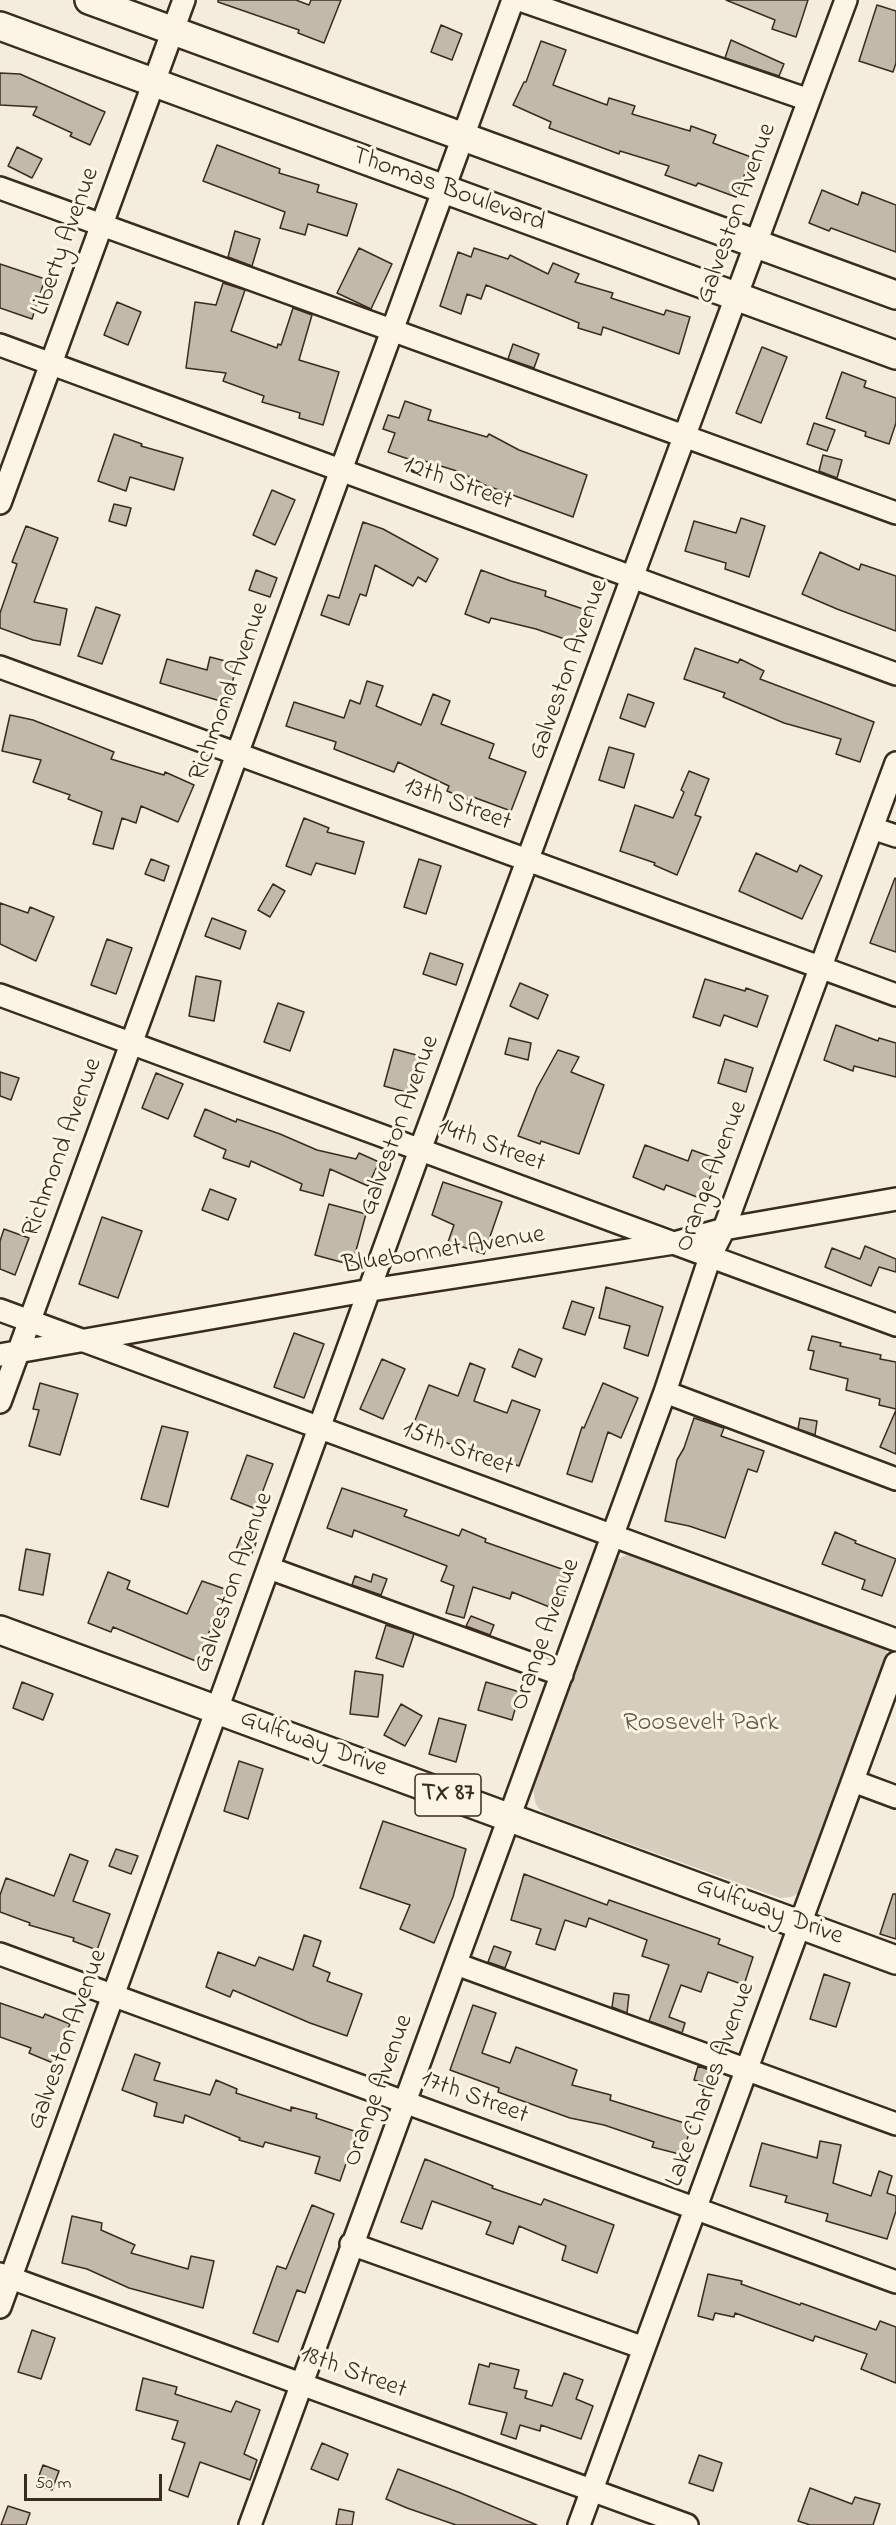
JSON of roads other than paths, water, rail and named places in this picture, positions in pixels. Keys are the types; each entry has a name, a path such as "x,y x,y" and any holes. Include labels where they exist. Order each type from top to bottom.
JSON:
{"main road":[{"path":"90,0 896,295"},
{"name":"Thomas Boulevard","path":"0,26 896,355"},
{"name":"Gulfway Drive","path":"0,1630 896,1960"}],"street":[{"name":"Liberty Avenue","path":"0,503 184,0"},
{"name":"Richmond Avenue","path":"0,1402 10,1353 30,1321 513,0"},
{"path":"520,0 808,100"},
{"name":"Galveston Avenue","path":"0,2307 5,2276 113,1996 420,1150 846,0"},
{"path":"0,188 896,513"},
{"name":"12th Street","path":"0,345 896,674"},
{"name":"13th Street","path":"0,667 896,995"},
{"name":"Orange Avenue","path":"249,2525 665,1392 710,1257 724,1228 896,763"},
{"path":"872,828 896,836"},
{"name":"14th Street","path":"0,995 896,1325"},
{"name":"Bluebonnet Avenue","path":"10,1353 371,1290 674,1243 724,1228 896,1199"},
{"name":"15th Street","path":"0,1310 896,1640"},
{"path":"665,1392 896,1479"},
{"path":"269,1568 562,1675"},
{"name":"Lake Charles Avenue","path":"579,2525 896,1663"},
{"path":"853,1781 896,1797"},
{"name":"17th Street","path":"0,1954 896,2282"},
{"path":"456,1964 896,2124"},
{"path":"351,2244 644,2348"},
{"name":"18th Street","path":"5,2276 687,2525"}],"park label":[{"name":"Roosevelt Park","path":"701,1725"}]}
